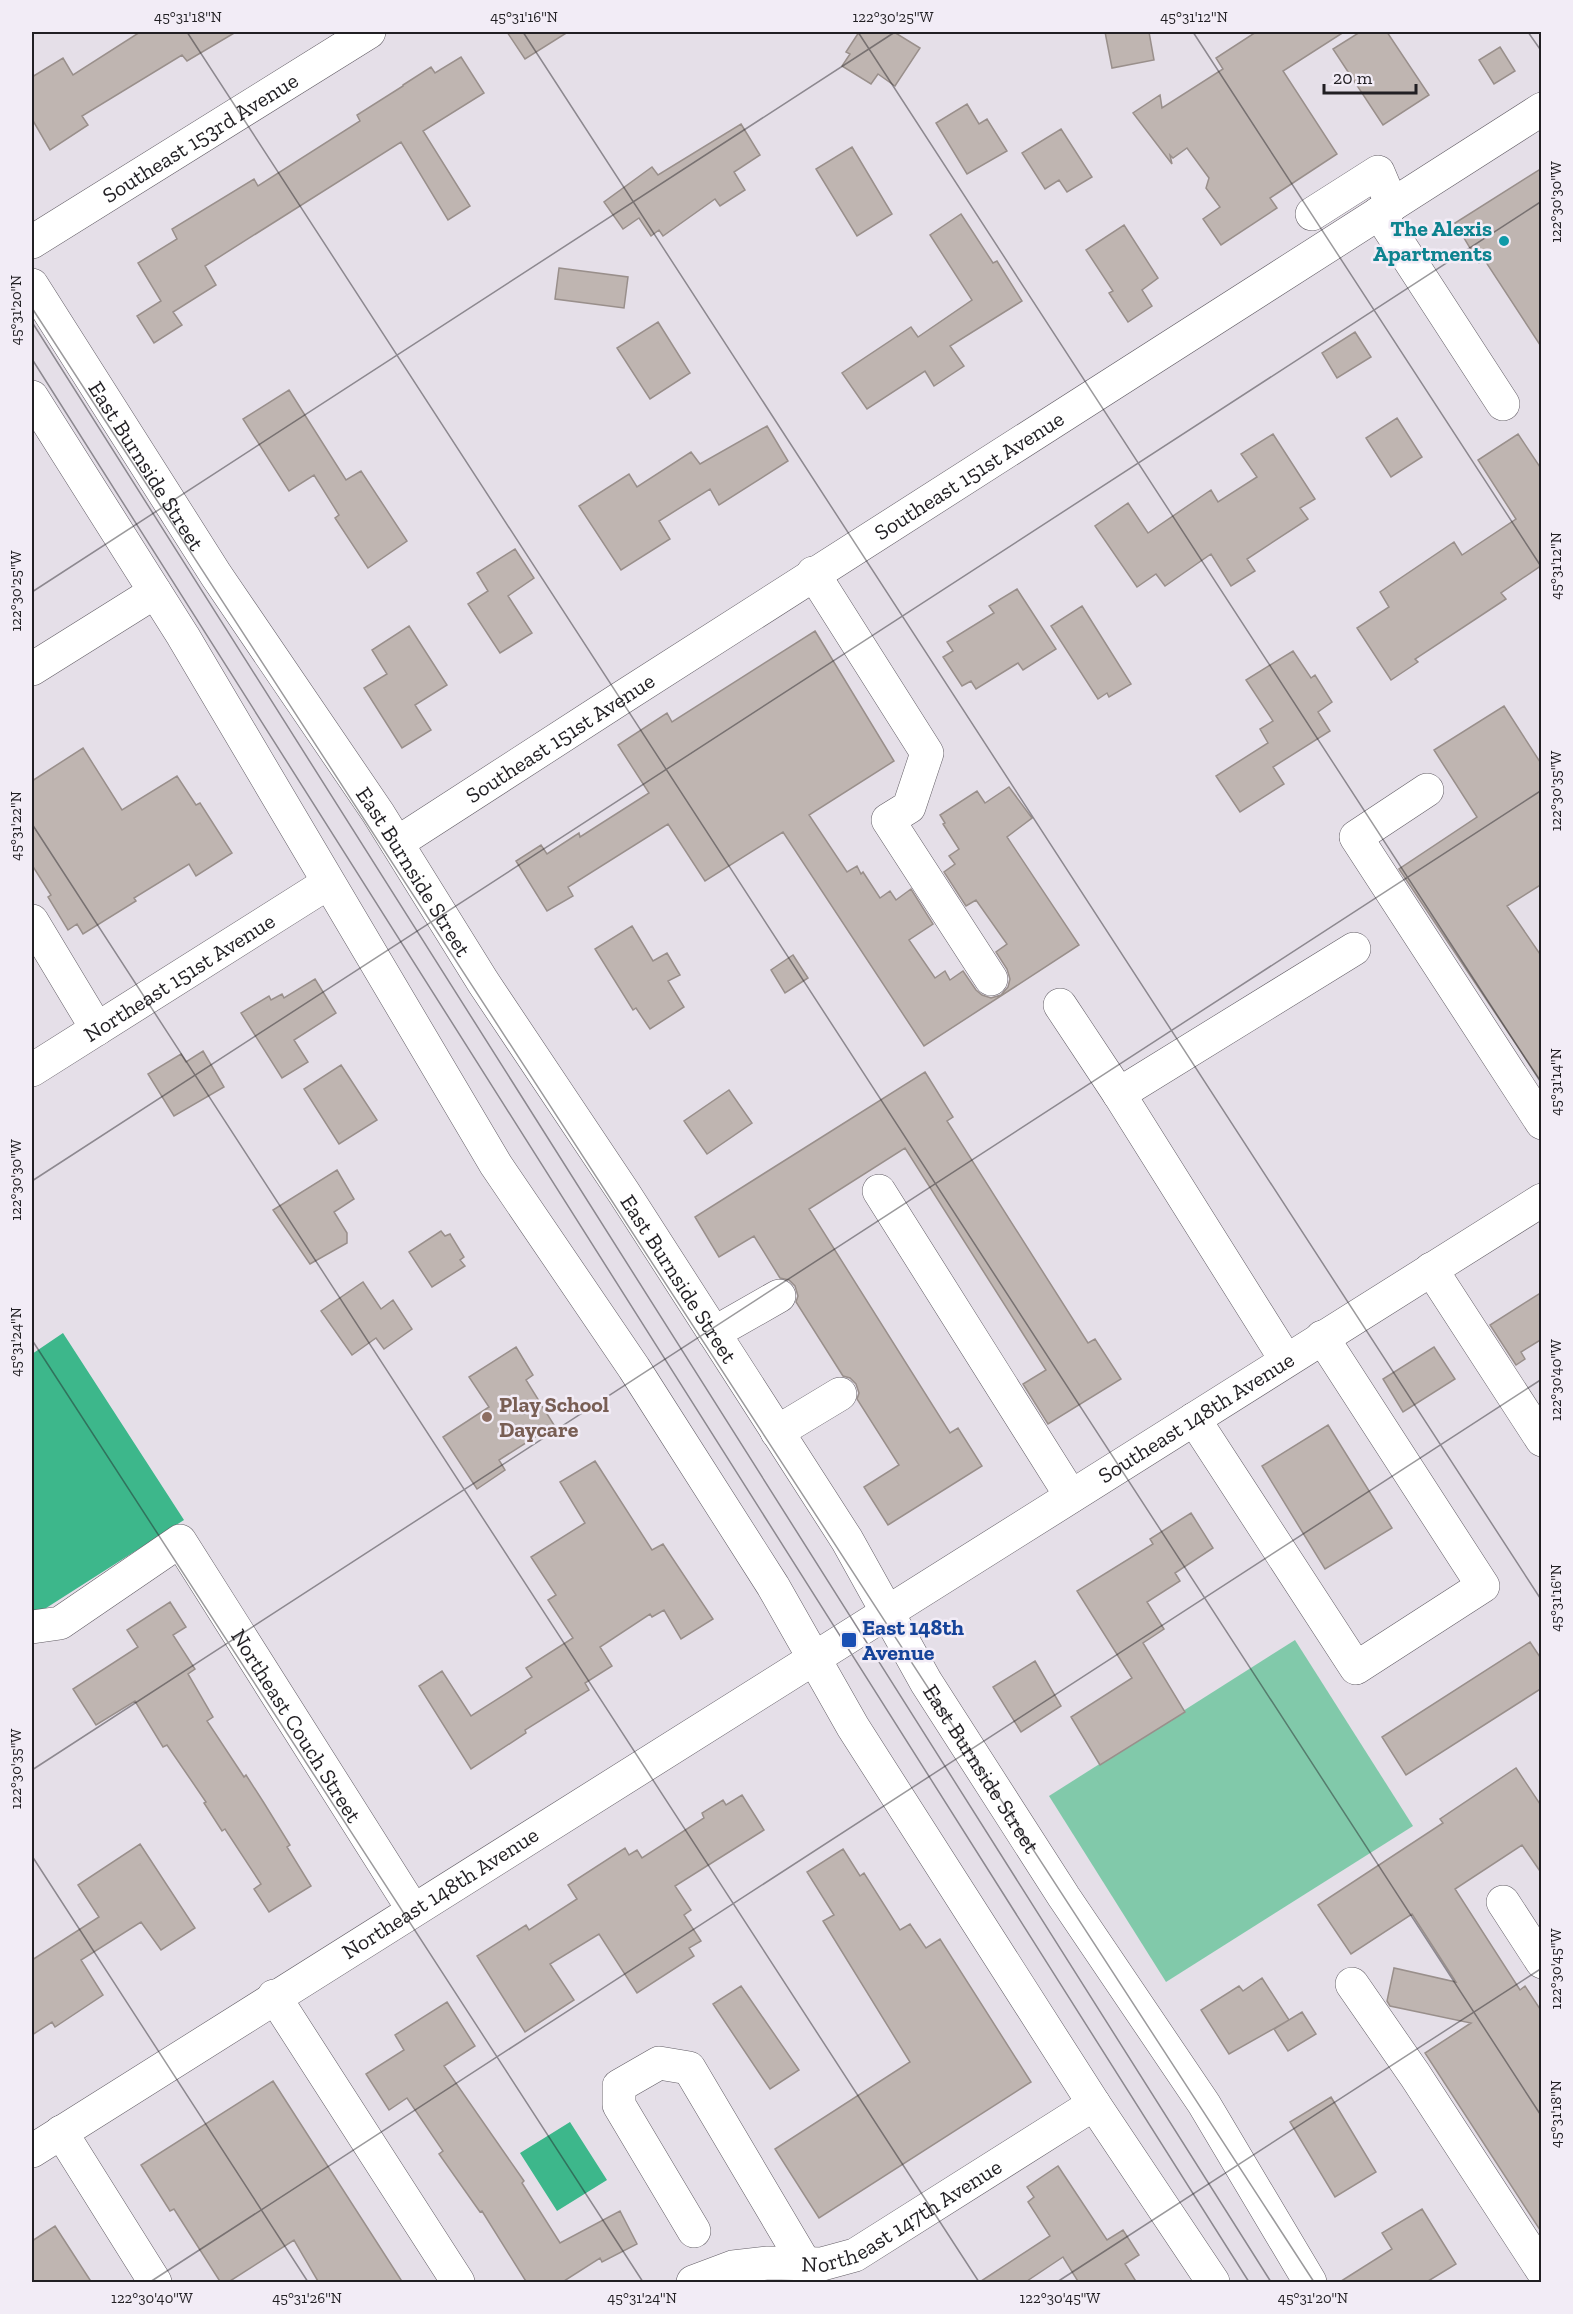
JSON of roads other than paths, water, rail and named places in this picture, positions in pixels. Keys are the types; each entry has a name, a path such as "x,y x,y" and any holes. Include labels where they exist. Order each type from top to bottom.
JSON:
{"street":[{"name":"Southeast 153rd Avenue","path":"32,242 369,32"},
{"name":"Southeast 151st Avenue","path":"397,843 813,573 1542,109"},
{"path":"1312,214 1378,172 1386,209 1503,404"},
{"name":"East Burnside Street","path":"32,285 216,575 397,843 483,982 624,1193 847,1540 938,1702 1064,1897 1204,2104 1310,2283"},
{"path":"32,397 183,636 496,1165 634,1368 773,1586 853,1727 1094,2104 1213,2283"},
{"path":"813,573 927,753 909,807 888,820 991,979"},
{"path":"36,658 154,592"},
{"path":"1427,790 1356,837 1542,1123"},
{"name":"Northeast 151st Avenue","path":"32,1070 328,883"},
{"path":"32,921 98,1029"},
{"path":"1119,1094 1354,949"},
{"path":"1060,1005 1119,1094 1286,1360"},
{"path":"879,1191 1071,1496"},
{"name":"Southeast 148th Avenue","path":"850,1634 1542,1200"},
{"path":"1431,1269 1542,1440"},
{"path":"714,1334 779,1296"},
{"path":"1194,1419 1356,1668 1483,1586 1322,1338"},
{"path":"777,1432 840,1394"},
{"name":"Northeast Couch Street","path":"32,1628 60,1623 180,1541 412,1908"},
{"name":"Northeast 148th Avenue","path":"32,2151 412,1908 662,1754 850,1634"},
{"path":"1503,1902 1542,1962"},
{"path":"1352,1984 1415,2075 1542,2270"},
{"path":"274,1996 458,2283"},
{"path":"694,2231 619,2105 619,2086 659,2063 689,2068 805,2264"},
{"name":"Northeast 147th Avenue","path":"693,2283 733,2267 768,2263 822,2264 855,2255 1094,2104"},
{"path":"61,2132 155,2283"}],"tram line":[{"path":"32,322 1271,2282"},
{"path":"32,359 1249,2282"}],"place":[{"name":"The Alexis Apartments","path":"1504,241"},
{"name":"Play School Daycare","path":"487,1417"},
{"name":"East 148th Avenue","path":"849,1640"}]}
